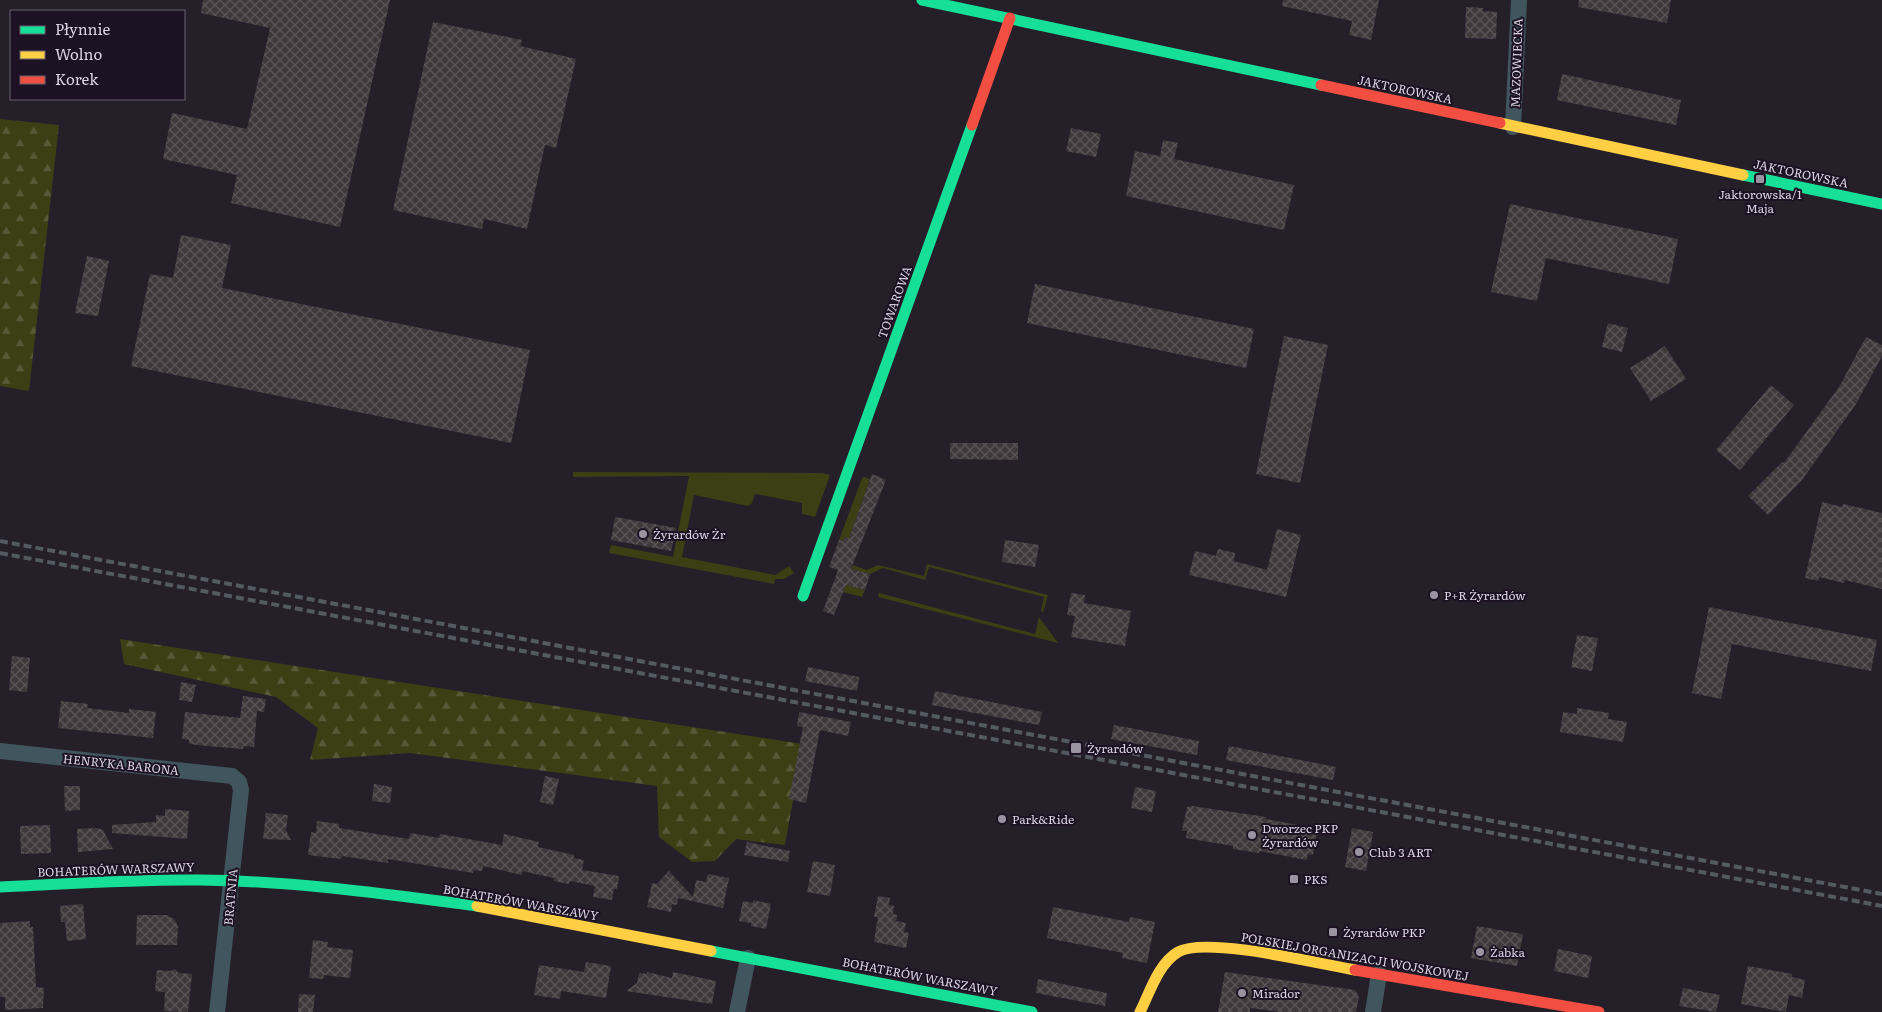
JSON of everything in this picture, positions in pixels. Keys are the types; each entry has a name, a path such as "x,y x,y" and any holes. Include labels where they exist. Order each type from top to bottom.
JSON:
{"street":[{"name":"JAKTOROWSKA","path":"922,0 1882,204"},
{"name":"MAZOWIECKA","path":"1513,127 1519,0"},
{"name":"TOWAROWA","path":"803,596 1010,18"},
{"name":"HENRYKA BARONA","path":"0,751 232,776 240,782"},
{"name":"BRATNIA","path":"217,1012 241,790 240,782"},
{"name":"BOHATERÓW WARSZAWY","path":"0,888 176,880 231,881 404,896 460,904 748,958 995,1008 1032,1012"},
{"name":"POLSKIEJ ORGANIZACJI WOJSKOWEJ","path":"1140,1012 1161,971 1171,958 1182,948 1196,945 1379,974 1595,1012"},
{"path":"737,1012 748,958"},
{"path":"1373,1012 1379,974"}],"green space":[{"path":"0,119 59,125 29,391 0,386"},
{"path":"573,472 822,473 830,475 815,517 802,514 802,503 761,495 755,494 752,503 748,506 694,495 682,557 775,575 789,566 794,573 784,579 775,579 774,584 609,553 611,545 673,557 689,476 573,477"},
{"path":"862,478 870,479 849,538 845,537 843,541 839,540"},
{"path":"927,564 1048,595 1043,613 1041,610 1044,597 929,567 925,580 883,568 870,574 855,570 850,586 865,590 862,597 843,592 853,565 867,570 878,565 924,576"},
{"path":"879,593 1035,634 1039,617 1058,643 878,597"},
{"path":"120,639 803,744 785,845 736,839 715,861 692,862 659,837 657,786 410,753 310,760 318,728 276,697 124,664"}],"building":[{"path":"203,0 390,0 340,227 231,203 237,175 163,159 172,113 247,129 270,28 201,13"},
{"path":"1283,0 1379,0 1371,40 1349,35 1352,21 1282,6"},
{"path":"1579,0 1671,0 1667,23 1578,7"},
{"path":"1466,7 1483,8 1483,11 1497,12 1496,39 1465,38"},
{"path":"433,22 522,40 520,46 576,59 556,148 545,145 527,229 484,219 482,229 393,210"},
{"path":"1562,74 1681,100 1676,125 1557,100"},
{"path":"1071,128 1101,134 1096,157 1066,151"},
{"path":"1163,140 1178,143 1174,159 1294,185 1284,230 1126,196 1135,151 1160,156"},
{"path":"1510,204 1678,239 1669,284 1546,258 1537,301 1491,292"},
{"path":"181,235 231,245 222,288 530,350 511,443 131,366 150,274 173,278"},
{"path":"87,256 109,261 98,316 75,313"},
{"path":"1035,284 1254,329 1246,368 1027,323"},
{"path":"1608,323 1628,328 1622,352 1602,347"},
{"path":"1284,336 1328,345 1300,483 1256,474"},
{"path":"1866,337 1882,345 1882,356 1856,404 1802,480 1768,515 1748,496 1782,462 1784,463 1839,387"},
{"path":"1665,346 1686,379 1651,401 1630,368"},
{"path":"1771,385 1794,405 1740,470 1716,450"},
{"path":"950,443 1018,443 1018,460 950,459"},
{"path":"872,474 886,480 851,569 870,574 865,590 846,585 834,615 823,611 838,570 829,567 839,540 843,541 845,537 849,538"},
{"path":"1822,502 1842,507 1843,504 1882,513 1882,589 1845,580 1844,583 1819,577 1818,581 1805,578"},
{"name":"Żyrardów Żr","path":"615,517 676,528 671,551 611,540"},
{"path":"1277,529 1301,535 1286,597 1189,575 1195,551 1216,556 1218,549 1235,553 1234,561 1267,570"},
{"path":"1005,540 1039,545 1035,567 1002,562"},
{"path":"1071,593 1085,595 1084,603 1131,611 1125,646 1071,637 1075,616 1067,615"},
{"path":"1709,607 1877,640 1871,671 1732,644 1721,699 1692,693"},
{"path":"1577,635 1598,638 1592,671 1571,667"},
{"path":"12,656 30,658 27,692 9,690"},
{"path":"808,667 859,677 857,691 805,681"},
{"path":"181,682 196,685 192,702 179,700"},
{"path":"935,691 1042,712 1039,725 932,705"},
{"path":"243,696 266,699 264,712 257,711 254,747 244,746 243,749 189,744 189,740 182,739 185,712 240,718"},
{"path":"61,701 88,704 87,708 129,713 129,709 156,712 153,738 58,728"},
{"path":"1577,708 1609,713 1608,719 1627,722 1623,742 1560,732 1563,712 1577,714"},
{"path":"799,712 851,722 848,736 820,730 806,803 789,799 803,727 797,726"},
{"path":"1114,725 1199,741 1197,755 1111,739"},
{"path":"1229,746 1336,767 1333,780 1226,760"},
{"path":"545,776 559,779 553,805 540,802"},
{"path":"374,784 392,787 390,803 372,801"},
{"path":"64,786 80,786 80,810 65,811"},
{"path":"1135,787 1156,791 1152,812 1131,808"},
{"name":"Dworzec PKP Żyrardów","path":"1192,806 1266,817 1266,819 1313,828 1313,831 1317,832 1313,855 1308,854 1307,860 1260,851 1259,853 1233,849 1233,846 1186,838 1187,831 1182,831 1187,807"},
{"path":"165,809 189,811 187,839 112,833 112,825 156,822 156,815 165,816"},
{"path":"266,813 288,815 286,830 291,840 263,839"},
{"path":"317,821 339,824 339,828 409,839 410,833 439,838 440,834 502,845 504,834 539,842 538,847 574,855 574,858 584,860 582,870 619,876 617,889 614,889 612,900 593,897 595,886 570,881 569,884 554,881 554,878 522,871 522,875 483,866 482,871 474,870 473,873 388,859 388,863 342,856 341,859 308,855 311,832 316,833"},
{"path":"50,825 51,853 21,854 20,826"},
{"path":"96,828 103,830 113,849 78,852 77,829"},
{"name":"Club 3 ART","path":"1352,828 1373,832 1366,871 1345,867"},
{"path":"747,842 790,851 788,862 744,855"},
{"path":"813,861 835,865 830,896 807,892"},
{"path":"669,871 693,897 696,880 706,882 708,874 729,878 723,908 678,898 677,905 672,904 671,912 647,907 652,883 657,884"},
{"path":"878,896 890,898 889,905 894,906 893,914 897,915 896,921 906,923 904,932 909,933 906,948 874,942 878,917 874,917"},
{"path":"753,900 771,904 766,929 739,921 743,901 753,903"},
{"path":"83,904 86,939 67,941 65,922 61,922 60,906"},
{"path":"1053,907 1129,922 1130,917 1155,922 1147,963 1122,958 1123,953 1047,938"},
{"path":"137,915 167,915 174,919 178,926 177,945 136,945"},
{"path":"30,921 30,927 33,927 36,987 44,988 43,1008 5,1010 5,997 0,997 0,923"},
{"path":"1477,926 1523,934 1517,966 1471,958"},
{"path":"313,940 328,942 327,947 353,950 350,978 324,975 323,979 309,978"},
{"path":"1558,949 1592,956 1588,978 1554,971"},
{"path":"586,962 611,966 606,998 561,991 560,999 534,995 539,965 584,972"},
{"path":"1748,966 1792,974 1792,977 1805,980 1802,998 1789,995 1786,1012 1741,1004"},
{"path":"175,969 179,973 192,974 188,1012 164,1011 165,992 155,991 157,970 170,971"},
{"path":"647,972 672,978 673,972 716,981 712,1004 626,991 637,983 639,973 647,974"},
{"path":"1225,972 1355,990 1359,996 1356,1012 1281,1012 1250,1008 1250,1012 1218,1012"},
{"path":"1038,979 1107,993 1105,1006 1036,993"},
{"path":"1683,988 1720,995 1716,1012 1679,1006"},
{"path":"299,994 315,995 313,1012 298,1012"}],"railway":[{"path":"0,541 1882,894"},
{"path":"0,553 1882,906"}],"traffic: fast":[{"path":"922,0 1321,85"},
{"path":"803,596 972,125"},
{"path":"1743,175 1882,204"},
{"path":"0,887 151,880 236,881 339,889 477,906"},
{"path":"711,951 1032,1012"}],"traffic: slow":[{"path":"1500,123 1743,175"},
{"path":"477,906 711,951"},
{"path":"1140,1012 1155,979 1165,964 1178,952 1192,948 1237,949 1291,957 1355,970"}],"traffic: jam":[{"path":"972,125 1010,18"},
{"path":"1321,85 1500,123"},
{"path":"1355,970 1599,1012"}],"place":[{"name":"Jaktorowska/1 Maja","path":"1760,179"},
{"name":"Żyrardów Żr","path":"643,534"},
{"name":"P+R Żyrardów","path":"1434,595"},
{"name":"Żyrardów","path":"1076,748"},
{"name":"Park&Ride","path":"1002,819"},
{"name":"Dworzec PKP Żyrardów","path":"1252,835"},
{"name":"Club 3 ART","path":"1359,852"},
{"name":"PKS","path":"1294,879"},
{"name":"Żyrardów PKP","path":"1333,932"},
{"name":"Żabka","path":"1480,952"},
{"name":"Mirador","path":"1242,993"}]}
